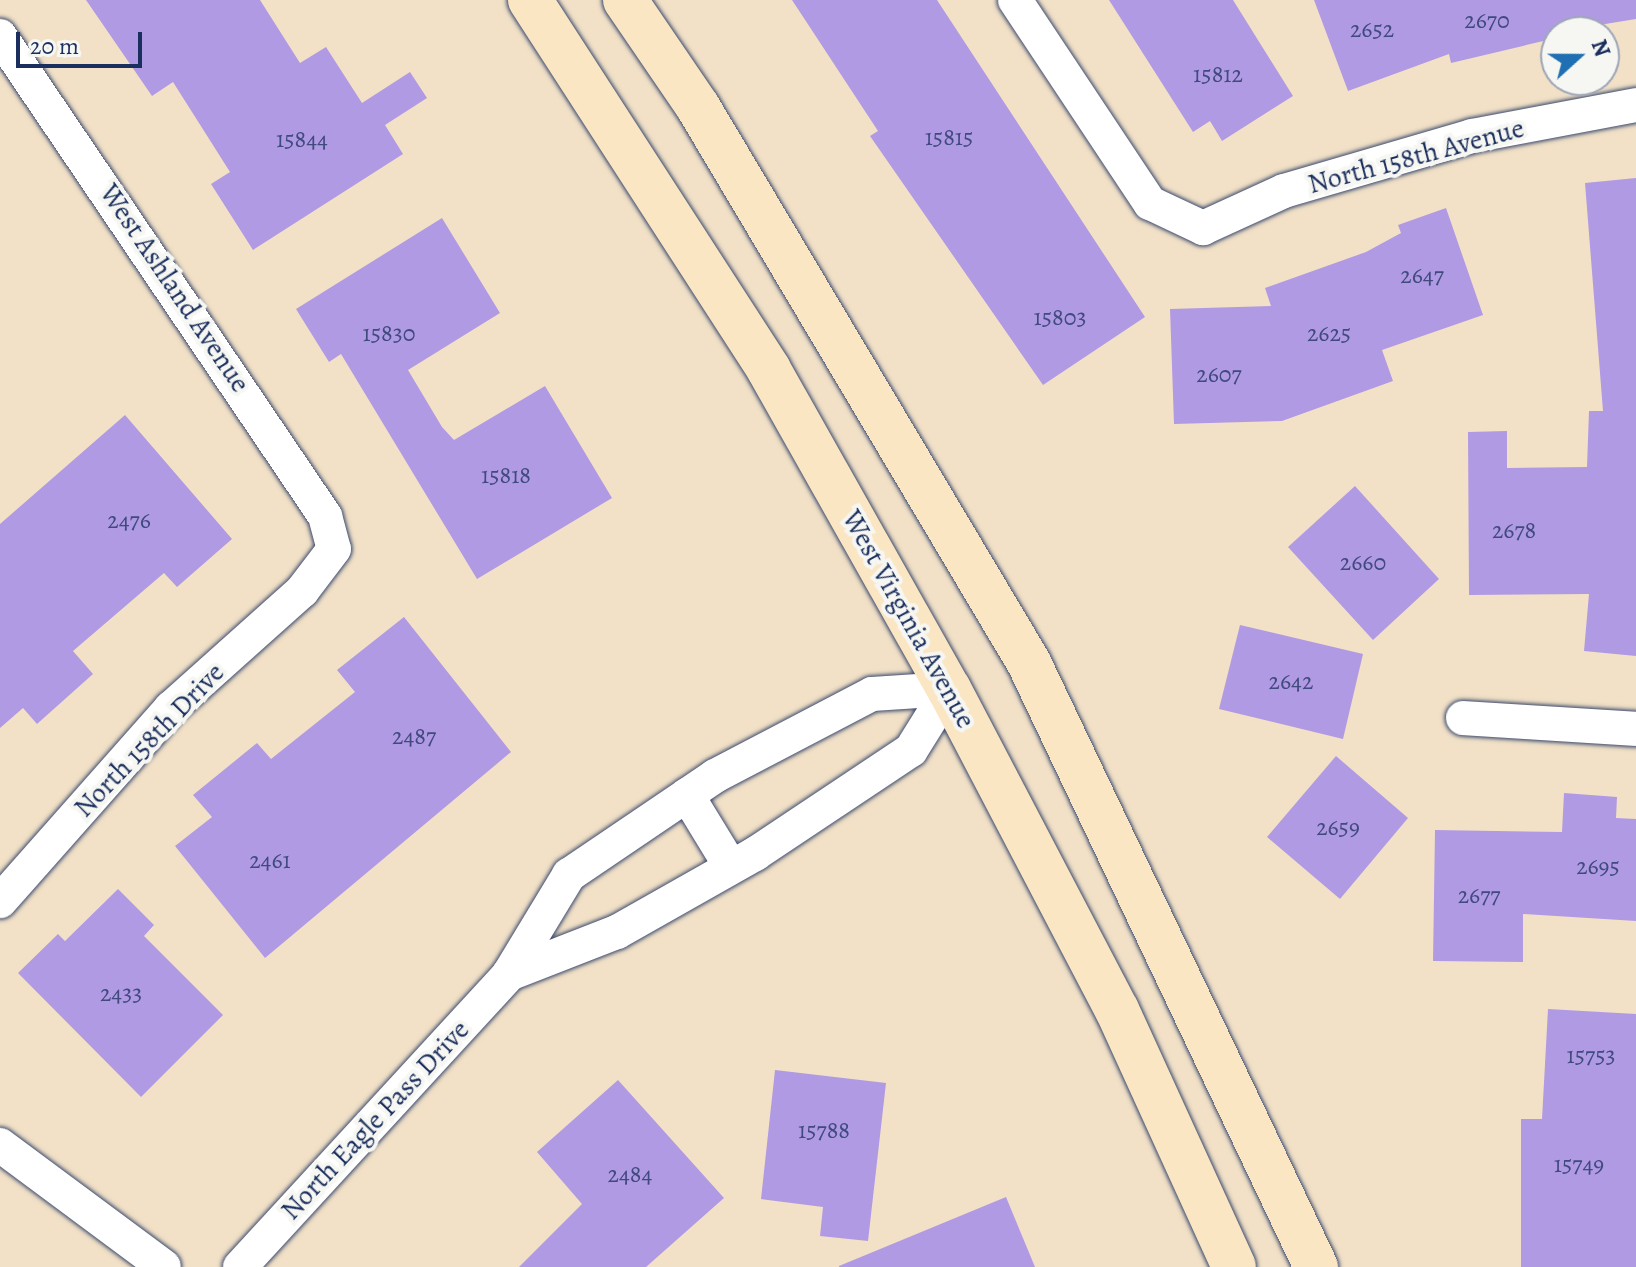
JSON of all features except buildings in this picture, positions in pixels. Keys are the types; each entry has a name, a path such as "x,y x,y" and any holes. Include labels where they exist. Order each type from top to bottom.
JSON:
{"main road":[{"name":"West Virginia Avenue","path":"530,0 769,370 949,689 1111,996 1234,1267"},
{"path":"625,0 698,107 1029,663 1316,1267"}],"street":[{"name":"North 158th Avenue","path":"1015,0 1150,203 1203,228 1284,191 1472,136 1636,105"},
{"name":"West Ashland Avenue","path":"0,36 317,502 334,549"},
{"name":"North 158th Drive","path":"0,901 171,708 302,591 334,549"},
{"name":"North Eagle Pass Drive","path":"240,1267 509,974 569,875 687,795 872,694 949,689"},
{"name":"North Eagle Pass Drive","path":"509,974 617,932 731,867 911,750 949,689"},
{"path":"1463,718 1636,729"},
{"path":"687,795 731,867"},
{"path":"0,1145 164,1267"}]}
